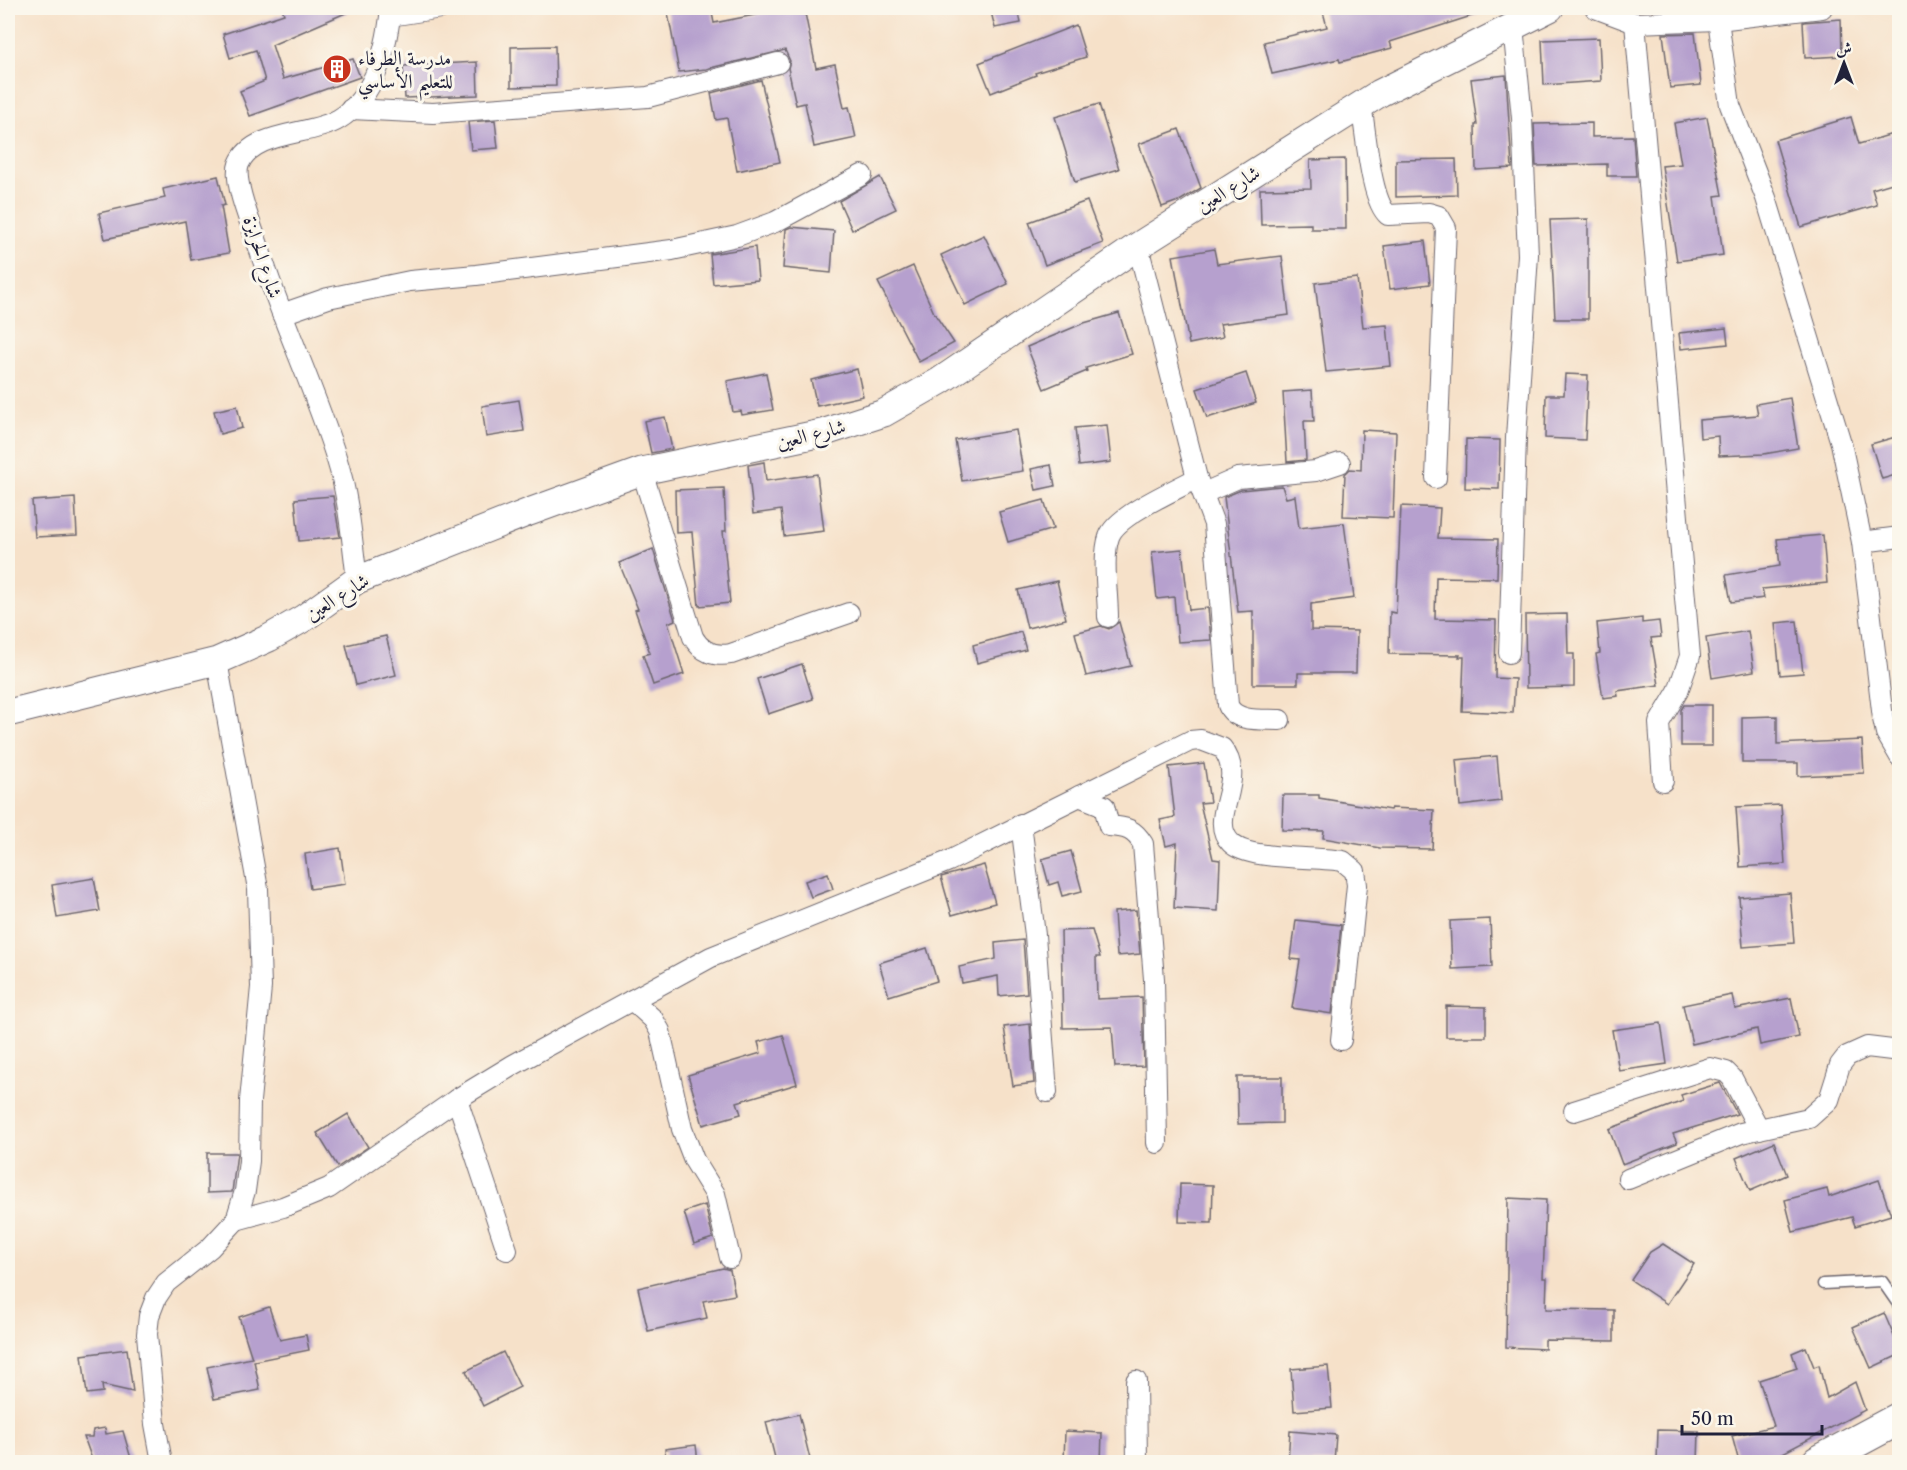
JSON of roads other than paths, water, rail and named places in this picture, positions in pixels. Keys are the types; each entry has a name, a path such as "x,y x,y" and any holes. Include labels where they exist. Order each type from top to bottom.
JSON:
{"main road":[{"path":"1818,1462 1899,1418"}],"street":[{"path":"391,12 441,8"},
{"name":"شارع العين","path":"8,713 217,661 269,638 357,580 529,512 642,471 822,433 884,413 940,381 1138,246 1362,105 1550,8"},
{"path":"1595,8 1635,22 1718,20 1822,8"},
{"name":"شارع الحرايزة","path":"357,580 338,463 303,363 282,314 239,184 238,167 245,152 262,142 338,120 364,97 377,68 391,12"},
{"path":"1718,20 1730,105 1760,178 1841,442 1862,542 1882,719 1886,733 1899,757"},
{"path":"1635,22 1690,656 1678,691 1659,723 1662,781"},
{"path":"1509,653 1516,438 1528,255 1522,118 1513,26"},
{"path":"351,109 433,113 648,97 778,63"},
{"path":"1362,105 1373,183 1381,210 1388,215 1429,213 1438,216 1446,228 1436,478"},
{"path":"282,314 328,298 410,281 661,252 737,236 775,222 862,175"},
{"path":"1138,246 1216,540 1228,705 1230,711 1240,717 1280,720"},
{"path":"1108,617 1107,549 1110,532 1122,520 1201,486 1238,478 1316,471 1340,463"},
{"path":"642,471 693,637 702,649 716,655 731,654 849,613"},
{"path":"1862,542 1899,537"},
{"path":"162,1462 154,1413 147,1334 149,1316 156,1298 166,1283 210,1248 236,1220 245,1191 249,1161 250,1101 261,987 258,889 217,661"},
{"path":"236,1220 283,1207 329,1188 457,1099 691,967 752,938 912,877 1190,741 1212,742 1229,757 1233,767 1223,820 1223,828 1230,843 1245,851 1336,860 1350,865 1357,878 1341,1040"},
{"path":"1078,796 1104,806 1109,826 1129,828 1137,834 1143,844 1154,969 1157,1143"},
{"path":"1021,824 1034,918 1047,1092"},
{"path":"632,1000 643,1008 660,1031 682,1129 694,1160 715,1194 730,1258"},
{"path":"1628,1179 1723,1140 1759,1129 1796,1123 1820,1111 1835,1089 1840,1065 1856,1050 1867,1047 1899,1051"},
{"path":"1574,1112 1710,1068 1726,1072 1732,1078 1759,1129"},
{"path":"457,1099 507,1250"},
{"path":"1136,1381 1137,1462"}],"lane":[{"path":"1823,1284 1881,1281 1899,1307"}],"place":[{"name":"مدرسة الطرفاء للتعليم الأساسي","path":"337,69"}]}
